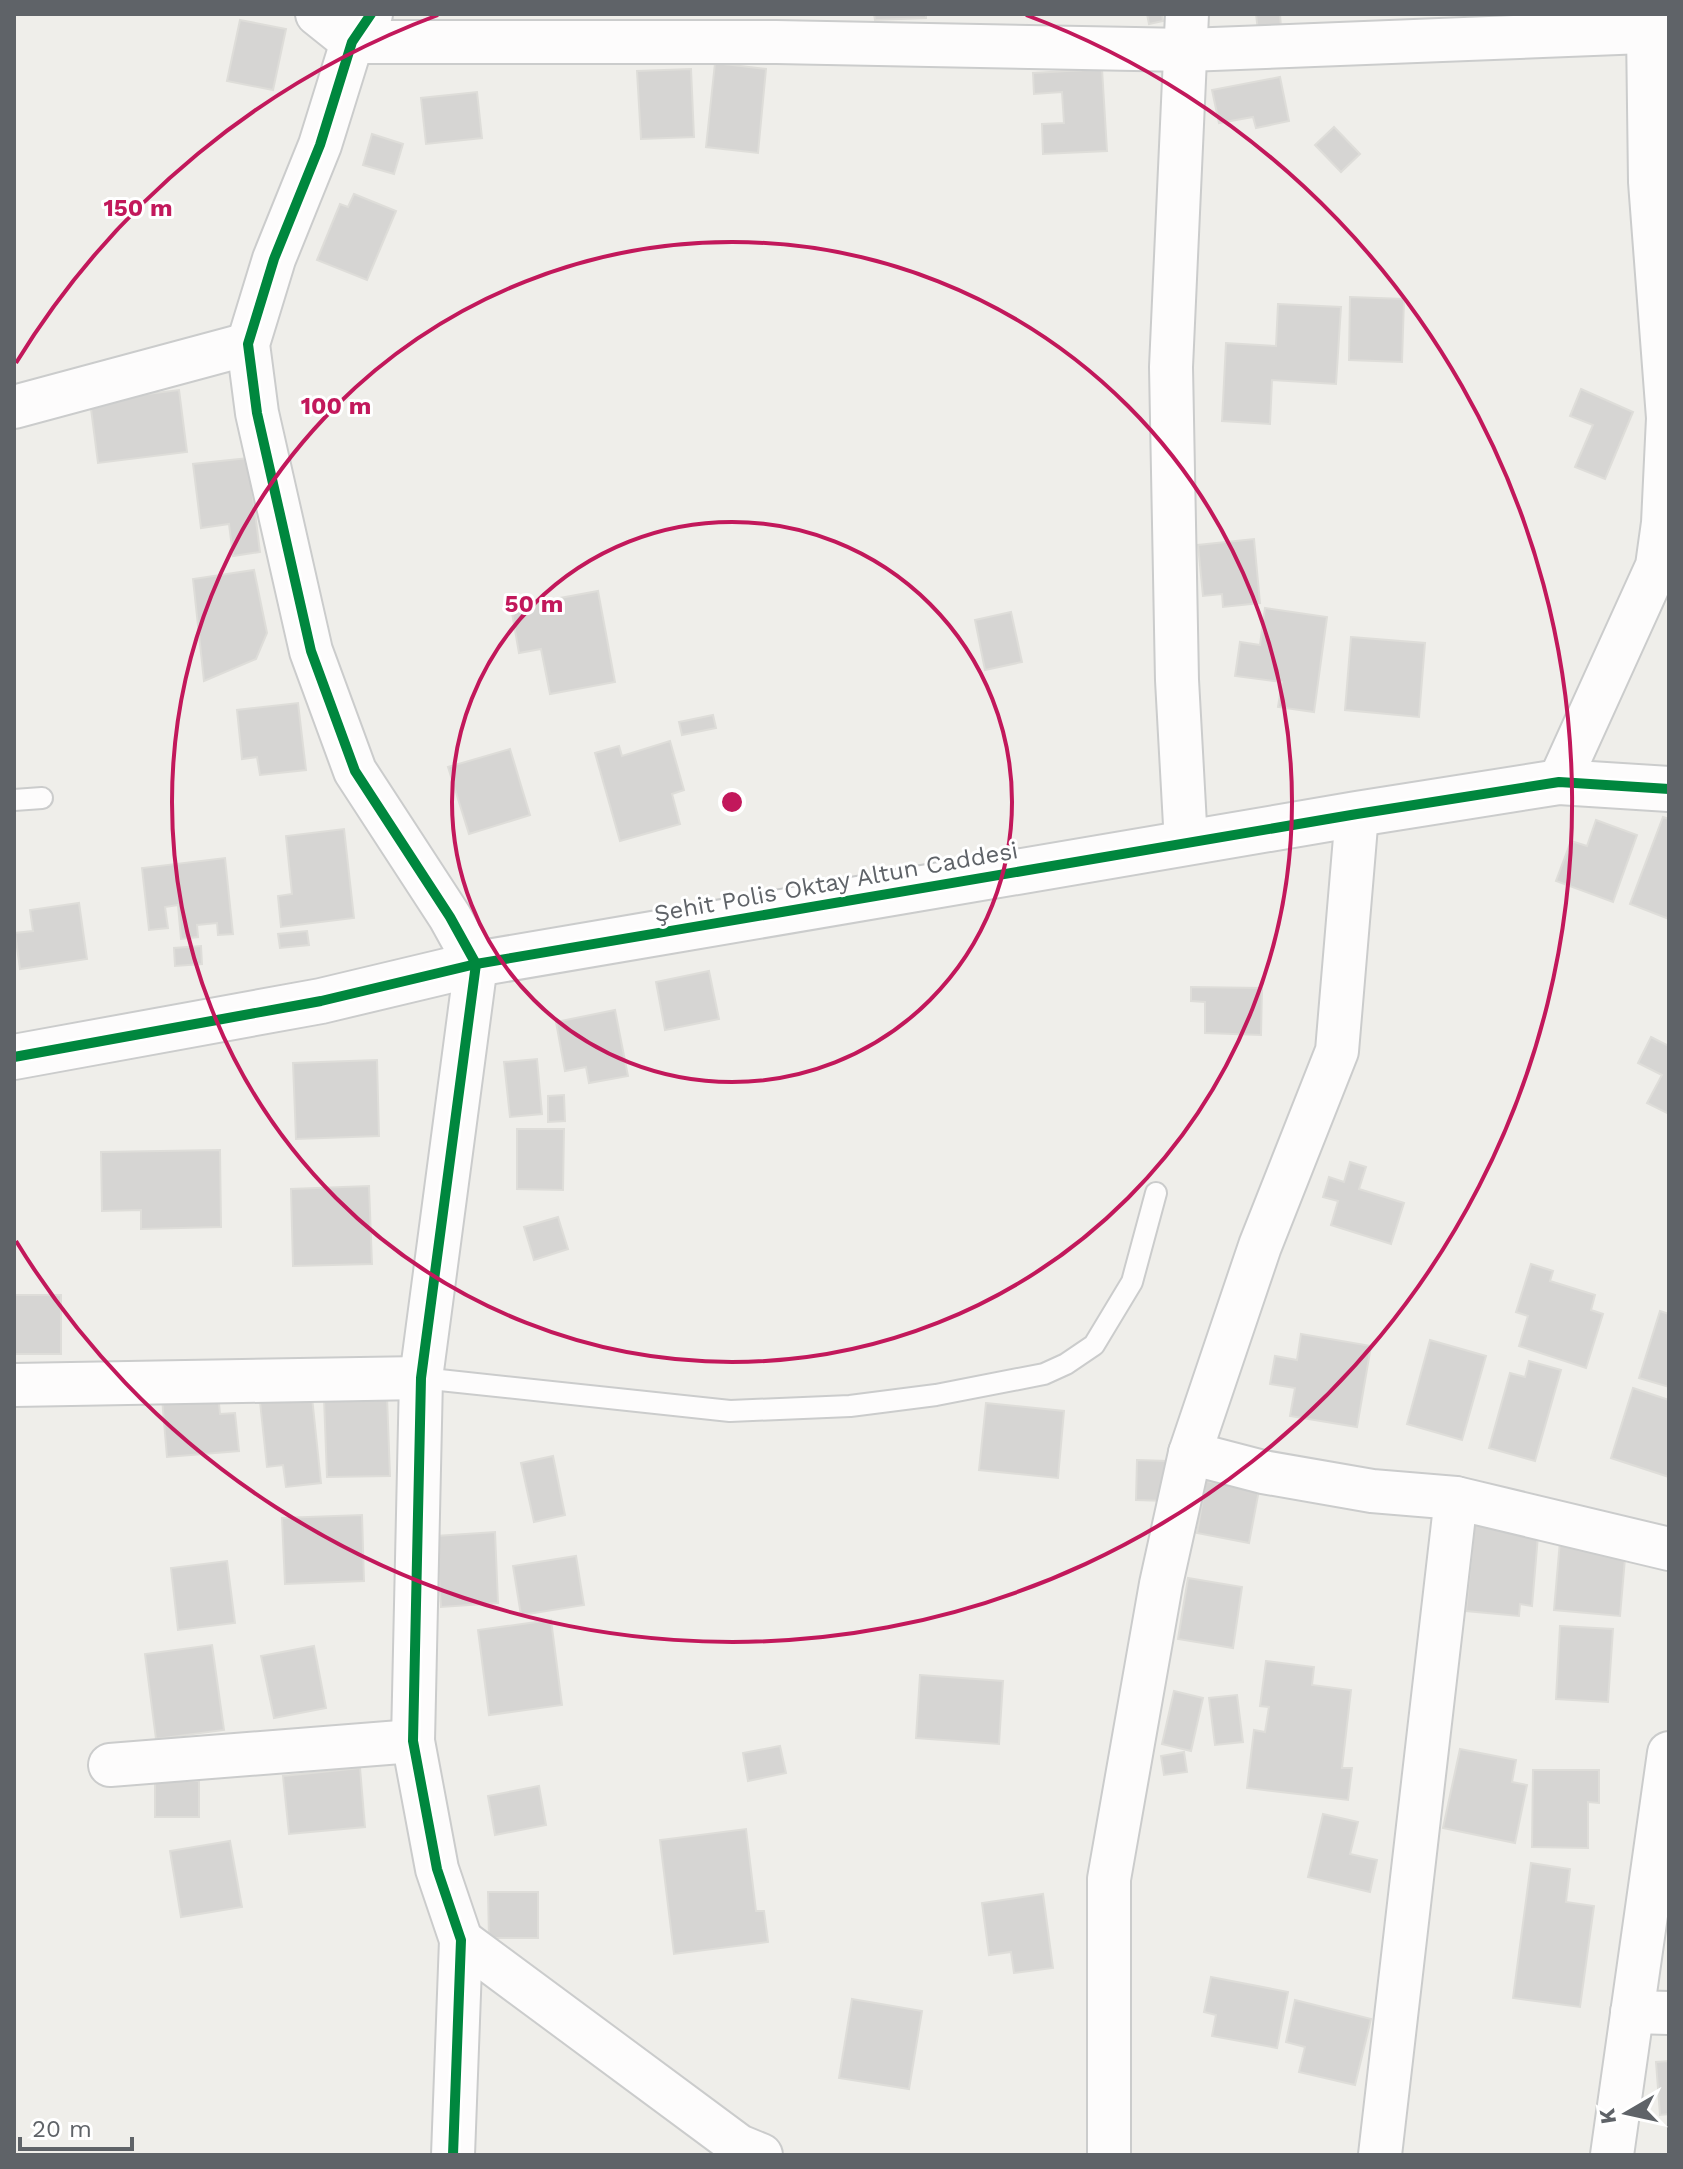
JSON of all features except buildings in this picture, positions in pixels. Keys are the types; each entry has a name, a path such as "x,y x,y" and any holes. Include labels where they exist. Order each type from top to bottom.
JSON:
{"street":[{"path":"317,14 362,28 776,42 1187,32 1658,31 1650,182 1668,418 1663,566 1559,782"},
{"path":"362,28 320,145 274,259 248,344 257,413 311,651 355,771 450,917 476,964 421,1378 413,1741 437,1869 461,1940 453,2155"},
{"path":"1186,843 1177,680 1171,367 1187,32"},
{"path":"14,407 248,344"},
{"name":"Şehit Polis Oktay Altun Caddesi","path":"14,1057 321,1001 476,964 1357,814 1559,782 1669,789"},
{"path":"1109,2155 1109,1879 1161,1584 1190,1453 1260,1246 1337,1051 1357,814"},
{"path":"14,1385 421,1378"},
{"path":"1190,1453 1263,1472 1372,1491 1456,1498 1669,1549"},
{"path":"1380,2155 1456,1498"},
{"path":"110,1765 413,1741"},
{"path":"1612,2155 1651,2012 1669,1753"},
{"path":"461,1940 738,2149"}],"lane":[{"path":"14,800 42,798"},
{"path":"421,1378 730,1411 850,1406 936,1395 1044,1374 1094,1345 1132,1282 1156,1193"}],"cycle path":[{"path":"371,14 352,42 320,145 274,259 248,344 257,413 311,651 355,771 450,917 476,964 421,1378 413,1741 437,1869 461,1940 453,2155"},
{"path":"14,1057 321,1001 476,964 1357,814 1559,782 1669,789"}]}
